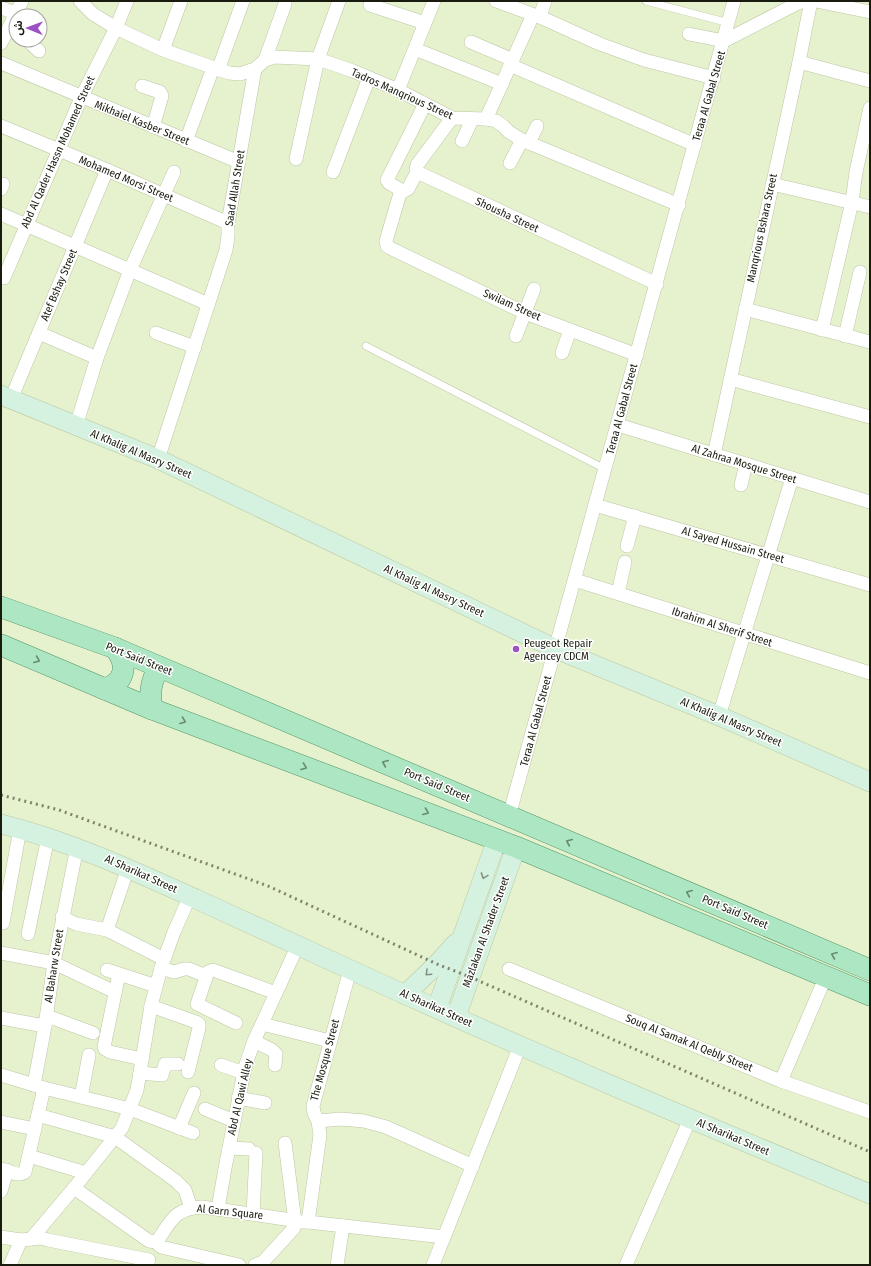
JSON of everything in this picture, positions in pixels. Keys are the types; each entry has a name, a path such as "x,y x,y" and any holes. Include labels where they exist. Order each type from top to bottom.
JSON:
{"main road":[{"name":"Port Said Street","path":"1,607 115,648 159,666 870,970"},
{"path":"1,645 152,709 497,839 870,995"},
{"path":"104,689 111,687 117,682 123,669 123,661 115,648"},
{"path":"152,709 150,692 154,674 159,666"}],"street":[{"path":"80,1 92,14 116,28 163,50 215,69 240,74 255,70 265,60 285,4"},
{"name":"Abd Al Qader Hassn Mohamed Street","path":"4,278 81,98 116,28 127,1"},
{"path":"163,50 181,1"},
{"path":"186,141 243,1"},
{"path":"296,159 318,60 339,1"},
{"path":"398,90 434,1"},
{"path":"496,1 536,16 600,44 644,60 714,78"},
{"path":"545,1 511,63 486,119 502,125 509,132 526,142 678,205"},
{"name":"Teraa Al Gabal Street","path":"510,816 734,1"},
{"path":"816,1 870,12"},
{"path":"689,34 724,41 802,2"},
{"name":"Manqrious Bshara Street","path":"714,454 798,62 802,2"},
{"path":"370,5 425,23"},
{"path":"1,8 8,16"},
{"path":"1,43 8,32"},
{"path":"471,42 511,63 695,145"},
{"path":"36,48 39,51"},
{"path":"415,49 502,84"},
{"name":"Tadros Manqrious Street","path":"265,60 274,57 318,60 398,90 452,118 472,120 486,119"},
{"path":"798,62 870,81"},
{"name":"Mikhaiel Kasber Street","path":"1,64 239,162"},
{"name":"Saad Allah Street","path":"158,459 226,250 228,223 255,70"},
{"path":"333,172 369,78"},
{"path":"142,86 160,92 162,96 153,127"},
{"path":"425,104 388,178 388,181 402,190 404,191 408,189 417,172 416,168 452,118"},
{"path":"822,330 852,202 856,172 870,108"},
{"path":"462,141 472,120"},
{"name":"Mohamed Morsi Street","path":"1,126 228,223"},
{"path":"510,163 537,126"},
{"name":"Atef Bshay Street","path":"6,397 39,333 107,170"},
{"path":"76,426 97,358 130,270 174,172"},
{"name":"Shousha Street","path":"417,172 657,284"},
{"path":"772,184 870,207"},
{"name":"Swilam Street","path":"402,190 386,242 387,246 525,313 637,355"},
{"path":"1,214 208,304"},
{"path":"846,336 860,272"},
{"path":"516,336 534,289"},
{"path":"745,308 870,342"},
{"path":"562,353 570,330"},
{"path":"39,333 97,358"},
{"path":"156,333 195,347"},
{"path":"730,379 870,417"},
{"name":"Al Khalig Al Masry Street","path":"6,397 158,459 556,649 870,780"},
{"name":"Al Zahraa Mosque Street","path":"618,425 870,502"},
{"path":"741,485 746,464"},
{"path":"719,716 792,478"},
{"name":"Al Sayed Hussain Street","path":"595,505 870,585"},
{"path":"628,546 635,516"},
{"path":"618,593 625,562"},
{"name":"Ibrahim Al Sherif Street","path":"575,580 870,673"},
{"name":"Al Sharikat Street","path":"1,824 77,847 128,868 520,1046 870,1194"},
{"path":"3,923 20,829"},
{"path":"28,934 48,837"},
{"name":"Mazlakan Al Shader Street","path":"436,1008 497,839"},
{"name":"Al Baharw Street","path":"9,1171 22,1174 25,1172 35,1130 38,1114 39,1086 46,1021 54,963 77,847"},
{"name":"Mazlakan Al Shader Street","path":"456,1017 516,847"},
{"path":"108,930 128,868"},
{"path":"10,1265 26,1239 74,1188 122,1128 137,1090 150,1006 174,932 190,896"},
{"path":"476,897 496,905"},
{"path":"62,917 76,924 108,930 163,963 174,972 186,969 206,976"},
{"path":"405,995 437,964 463,934"},
{"name":"Abd Al Qawi Alley","path":"218,1209 228,1148 244,1072 254,1041 298,945"},
{"path":"1,953 54,963 115,992"},
{"name":"Souq Al Samak Al Qebly Street","path":"509,969 782,1081 870,1112"},
{"path":"236,1023 198,1006 197,1003 208,972 213,970 276,994"},
{"name":"The Mosque Street","path":"308,1222 320,1136 318,1121 314,1113 313,1106 350,970"},
{"path":"142,1060 107,1051 104,1047 115,992 113,972 156,986"},
{"path":"782,1081 826,976"},
{"path":"140,1073 162,1075 165,1064 183,1068 200,1026 196,1022 150,1006"},
{"path":"196,1022 200,1007"},
{"path":"1,1019 46,1021 93,1033"},
{"path":"262,1024 330,1041"},
{"path":"254,1041 272,1050 276,1054 275,1065"},
{"path":"433,1265 520,1046"},
{"path":"81,1097 89,1055"},
{"path":"222,1065 244,1072"},
{"path":"1,1075 130,1109 193,1133"},
{"path":"179,1128 194,1093"},
{"path":"238,1098 265,1103"},
{"path":"205,1109 234,1121"},
{"path":"38,1114 115,1137 176,1181 185,1190 191,1208"},
{"path":"626,1265 690,1119"},
{"path":"318,1121 364,1121 386,1127 473,1166"},
{"path":"1,1122 35,1130"},
{"path":"255,1265 263,1262 294,1228 295,1222 285,1143"},
{"path":"228,1148 253,1151 253,1214"},
{"path":"29,1156 86,1173"},
{"path":"1,1191 9,1171"},
{"path":"74,1188 148,1241 158,1243 161,1247 203,1261 238,1265"},
{"name":"Al Garn Square","path":"148,1263 172,1218 191,1208 202,1207 292,1220 295,1222 308,1222 444,1237"},
{"path":"337,1265 343,1226"},
{"path":"1,1237 48,1240 148,1263"}],"lane":[{"path":"646,1 729,23"},
{"path":"366,346 606,469"}],"railway":[{"path":"1,795 59,810 268,886 437,964 470,977 870,1152"}],"place":[{"name":"Peugeot Repair Agencey CDCM","path":"516,649"}]}
